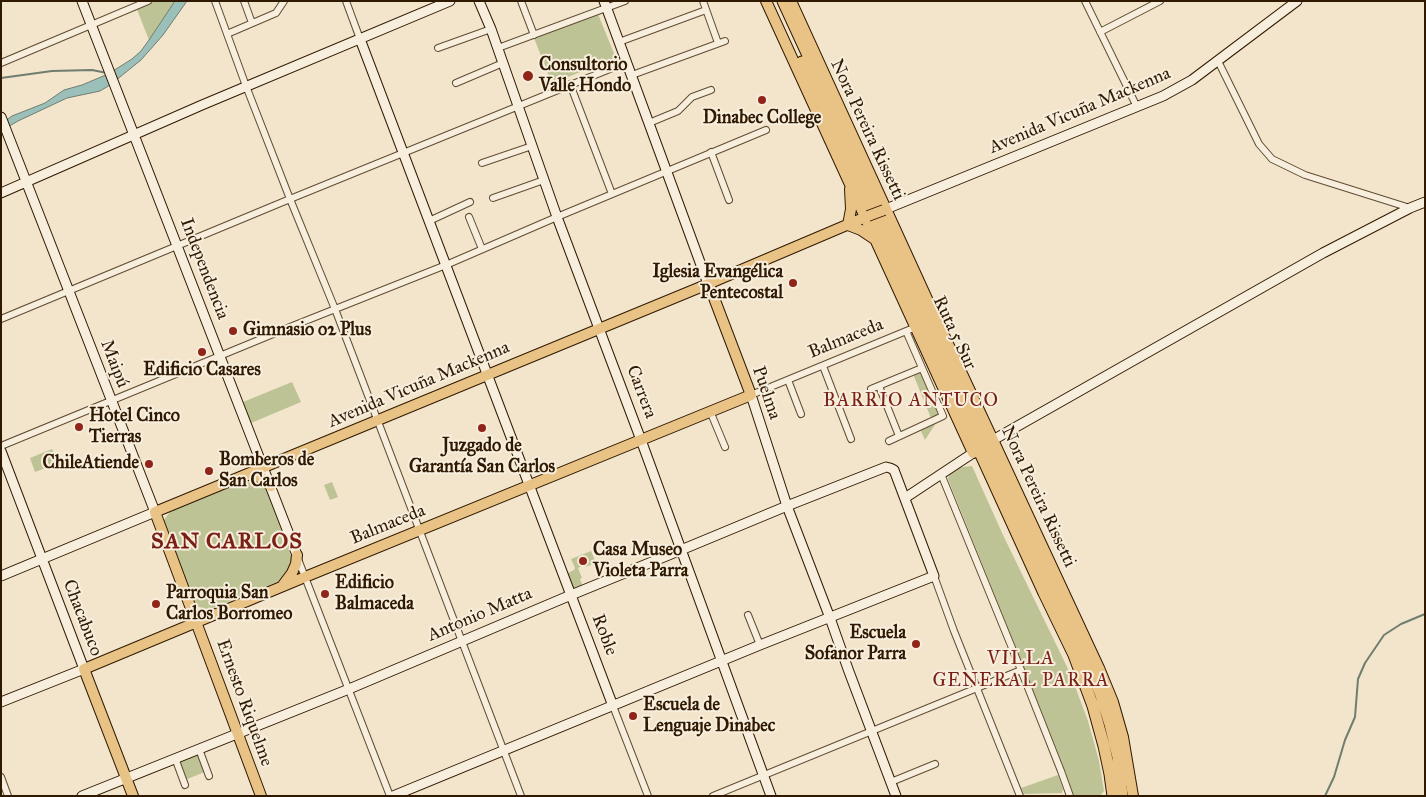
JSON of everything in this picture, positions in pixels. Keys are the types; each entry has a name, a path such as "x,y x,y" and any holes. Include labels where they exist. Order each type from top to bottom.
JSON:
{"highway":[{"name":"Ruta 5 Sur","path":"774,1 1044,593 1067,639 1087,689 1106,752 1113,796"},
{"name":"Ruta 5 Sur","path":"782,1 1092,673 1110,724 1119,767 1122,796"},
{"path":"973,453 1008,528 1044,593"}],"main road":[{"path":"766,1 867,217 911,329 973,453"},
{"name":"Nora Pereira Rissetti","path":"791,1 1110,695 1123,736 1133,796"},
{"path":"848,179 852,209 848,225 861,230 877,241"},
{"name":"Avenida Vicuña Mackenna","path":"154,512 708,284 885,209"},
{"name":"Puelma","path":"708,284 751,395"},
{"name":"Balmaceda","path":"84,669 751,395"},
{"path":"241,476 259,476 271,486"},
{"path":"162,532 165,516 175,503"},
{"name":"Maipú","path":"154,512 196,622"},
{"path":"280,587 292,573 297,555"},
{"path":"188,601 198,608 214,614"},
{"name":"Ernesto Riquelme","path":"196,622 261,796"},
{"name":"Chacabuco","path":"84,669 133,796"}],"street":[{"name":"Independencia","path":"82,1 264,467 348,689 392,796"},
{"path":"1,63 148,1"},
{"path":"215,1 246,86 335,309 521,796"},
{"path":"244,1 252,23"},
{"path":"276,1 279,9"},
{"path":"227,34 276,13 284,1"},
{"path":"346,1 360,38"},
{"path":"1,193 246,86 450,1"},
{"name":"Carrera","path":"479,1 498,48 557,216 771,796"},
{"path":"521,1 534,35"},
{"path":"498,48 605,5 625,1"},
{"path":"632,75 721,42 703,1"},
{"path":"1085,1 1137,107"},
{"path":"1100,32 1160,1"},
{"name":"Avenida Vicuña Mackenna","path":"885,209 1175,90 1192,80 1297,1"},
{"name":"Puelma","path":"605,5 708,284"},
{"path":"619,42 706,10"},
{"path":"438,48 491,30"},
{"name":"Roble","path":"360,38 648,796"},
{"path":"1218,61 1259,144 1272,159 1305,175 1410,208"},
{"path":"1,320 290,199 627,62"},
{"path":"456,83 503,63"},
{"path":"570,84 612,194"},
{"path":"649,122 678,111 692,97 711,90"},
{"name":"Maipú","path":"2,120 154,512"},
{"path":"1,446 446,265 557,216 766,130"},
{"path":"482,163 532,146"},
{"path":"712,152 730,200"},
{"path":"493,198 544,180"},
{"path":"429,221 470,202"},
{"path":"993,440 1323,254 1425,202"},
{"path":"468,217 482,248"},
{"path":"890,441 943,416 922,368 911,329"},
{"name":"Balmaceda","path":"751,395 911,329"},
{"path":"823,366 851,440"},
{"path":"871,389 922,368"},
{"path":"788,380 801,414"},
{"path":"879,386 899,436"},
{"name":"Puelma","path":"751,395 787,506 896,796"},
{"path":"710,411 725,447"},
{"name":"Chacabuco","path":"1,452 84,669"},
{"path":"973,453 905,498 1020,796"},
{"name":"Antonio Matta","path":"82,796 348,689 787,506 886,468 891,468 895,473 905,498"},
{"path":"942,474 1070,796"},
{"name":"Avenida Vicuña Mackenna","path":"1,576 154,512"},
{"path":"392,796 760,645 934,576"},
{"path":"748,615 760,645"},
{"name":"Balmaceda","path":"1,702 84,669"},
{"path":"713,796 1021,670"},
{"path":"198,749 209,776"},
{"path":"174,758 185,785"},
{"path":"891,782 935,764"},
{"path":"1,777 8,796"}],"green space":[{"path":"149,1 175,1 149,40 136,7"},
{"path":"598,14 615,56 613,63 600,68 596,66 565,78 564,82 557,85 552,84 534,38"},
{"path":"920,372 939,416 931,418 913,374"},
{"path":"292,382 301,402 251,423 243,402"},
{"path":"938,420 925,440 920,429"},
{"path":"52,449 58,463 35,472 30,458"},
{"path":"972,466 1003,535 1070,673 1088,721 1099,761 1104,791 1100,796 1075,796 1073,794 1062,762 948,479 949,474 955,470"},
{"path":"248,477 254,478 264,485 267,490 292,559 291,569 282,580 208,610 197,606 192,601 164,525 164,520 172,509"},
{"path":"332,482 338,497 330,500 324,485"},
{"path":"591,551 596,563 578,568 583,587 574,590 566,574 575,568 571,559"},
{"path":"198,751 207,771 185,780 177,760"},
{"path":"1058,775 1063,789 1062,793 1024,794 1021,788"}],"water":[{"path":"175,1 187,1 163,35 141,60 110,85 100,91 67,98 1,131 1,124 12,116 45,103 64,90 108,74 132,59 141,51"}],"waterway":[{"path":"1,78 52,71 92,70 107,73"},
{"path":"1325,796 1334,777 1345,740 1355,717 1358,679 1365,663 1384,635 1401,624 1425,614"}],"place":[{"name":"Consultorio Valle Hondo","path":"528,76"},
{"name":"Dinabec College","path":"762,100"},
{"name":"Iglesia Evangélica Pentecostal","path":"793,283"},
{"name":"Gimnasio o2 Plus","path":"233,331"},
{"name":"Edificio Casares","path":"202,352"},
{"name":"Hotel Cinco Tierras","path":"79,427"},
{"name":"Juzgado de Garantía San Carlos","path":"482,428"},
{"name":"ChileAtiende","path":"149,464"},
{"name":"Bomberos de San Carlos","path":"209,471"},
{"name":"Casa Museo Violeta Parra","path":"583,561"},
{"name":"Edificio Balmaceda","path":"325,594"},
{"name":"Parroquia San Carlos Borromeo","path":"156,604"},
{"name":"Escuela Sofanor Parra","path":"916,644"},
{"name":"Escuela de Lenguaje Dinabec","path":"633,716"}],"district":[{"name":"BARRIO ANTUCO","path":"911,401"},
{"name":"SAN CARLOS","path":"227,543"},
{"name":"VILLA GENERAL PARRA","path":"1021,670"}]}
